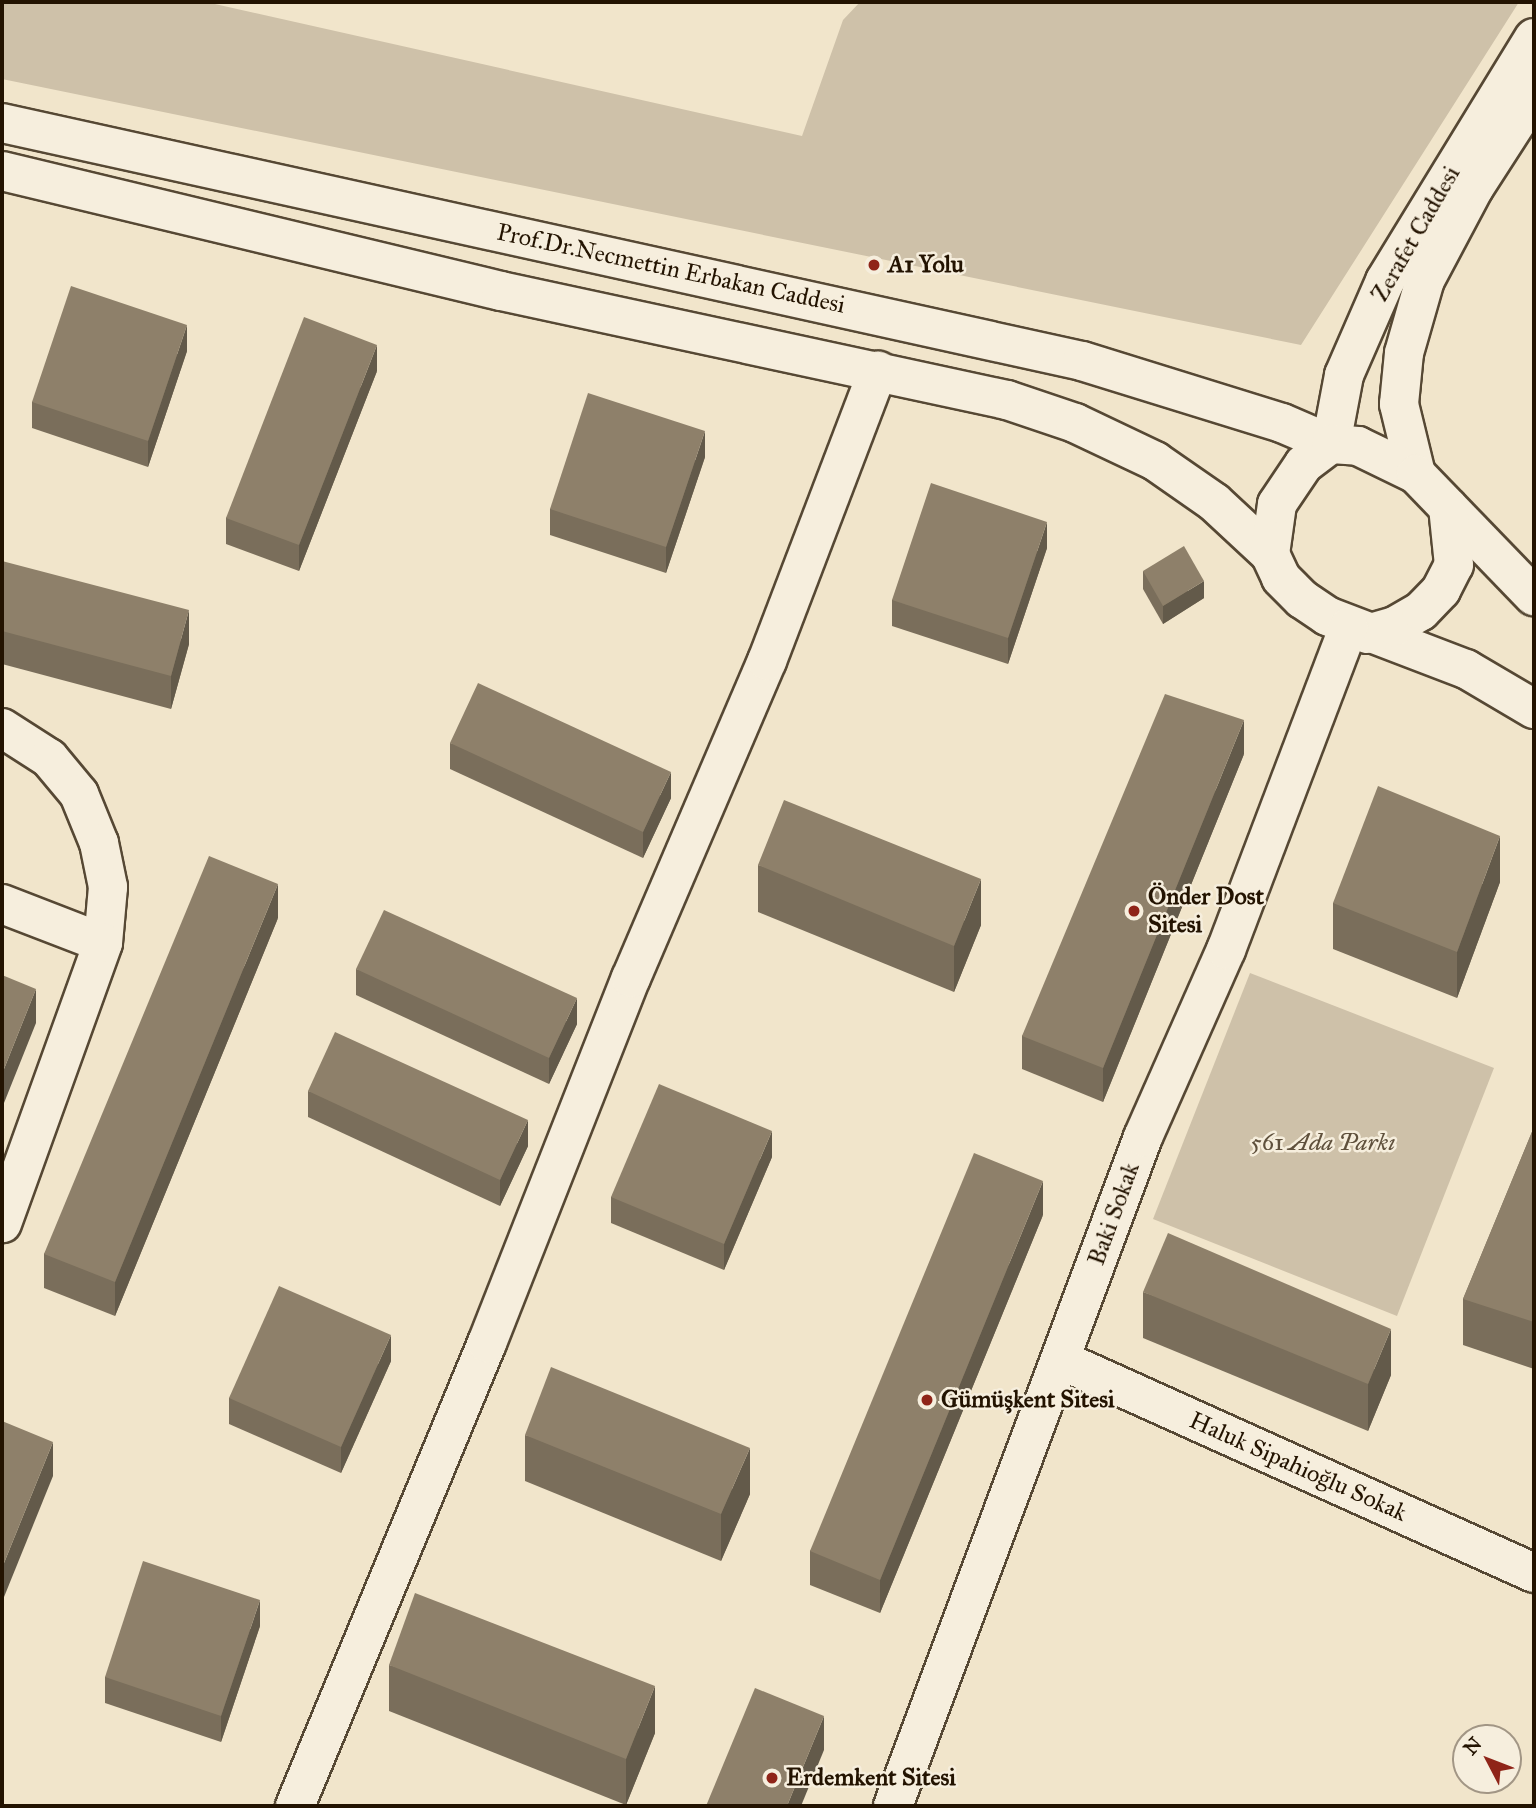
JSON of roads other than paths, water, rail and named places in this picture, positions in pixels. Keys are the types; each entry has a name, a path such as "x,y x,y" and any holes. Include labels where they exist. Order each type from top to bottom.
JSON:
{"street":[{"name":"Zerafet Caddesi","path":"1331,444 1343,375 1385,281 1534,38"},
{"name":"Zerafet Caddesi","path":"1416,474 1399,404 1404,352 1425,280 1474,188 1534,94"},
{"name":"Prof.Dr.Necmettin Erbakan Caddesi","path":"2,123 1082,361 1282,423 1331,444"},
{"path":"2,172 501,291 1007,400 1075,423 1155,461 1214,502 1276,566 1301,599 1358,631 1416,649 1466,669 1534,709"},
{"path":"295,1806 482,1356 631,978 767,661 878,372"},
{"path":"1276,566 1277,504 1304,464 1331,444 1381,453 1416,474 1534,597"},
{"path":"1358,631 1395,626 1421,611 1441,590 1454,565 1448,507"},
{"name":"Baki Sokak","path":"892,1806 1143,1137 1226,950 1358,631"},
{"path":"2,728 49,758 79,794 99,843 107,887 103,943 2,1223"},
{"path":"2,904 103,943"},
{"name":"Haluk Sipahioğlu Sokak","path":"1061,1360 1534,1573"}],"place":[{"name":"A1 Yolu","path":"874,265"},
{"name":"Önder Dost Sitesi","path":"1134,911"},
{"name":"Gümüşkent Sitesi","path":"927,1400"},
{"name":"Erdemkent Sitesi","path":"772,1778"}],"park label":[{"name":"561 Ada Parkı","path":"1323,1143"}]}
